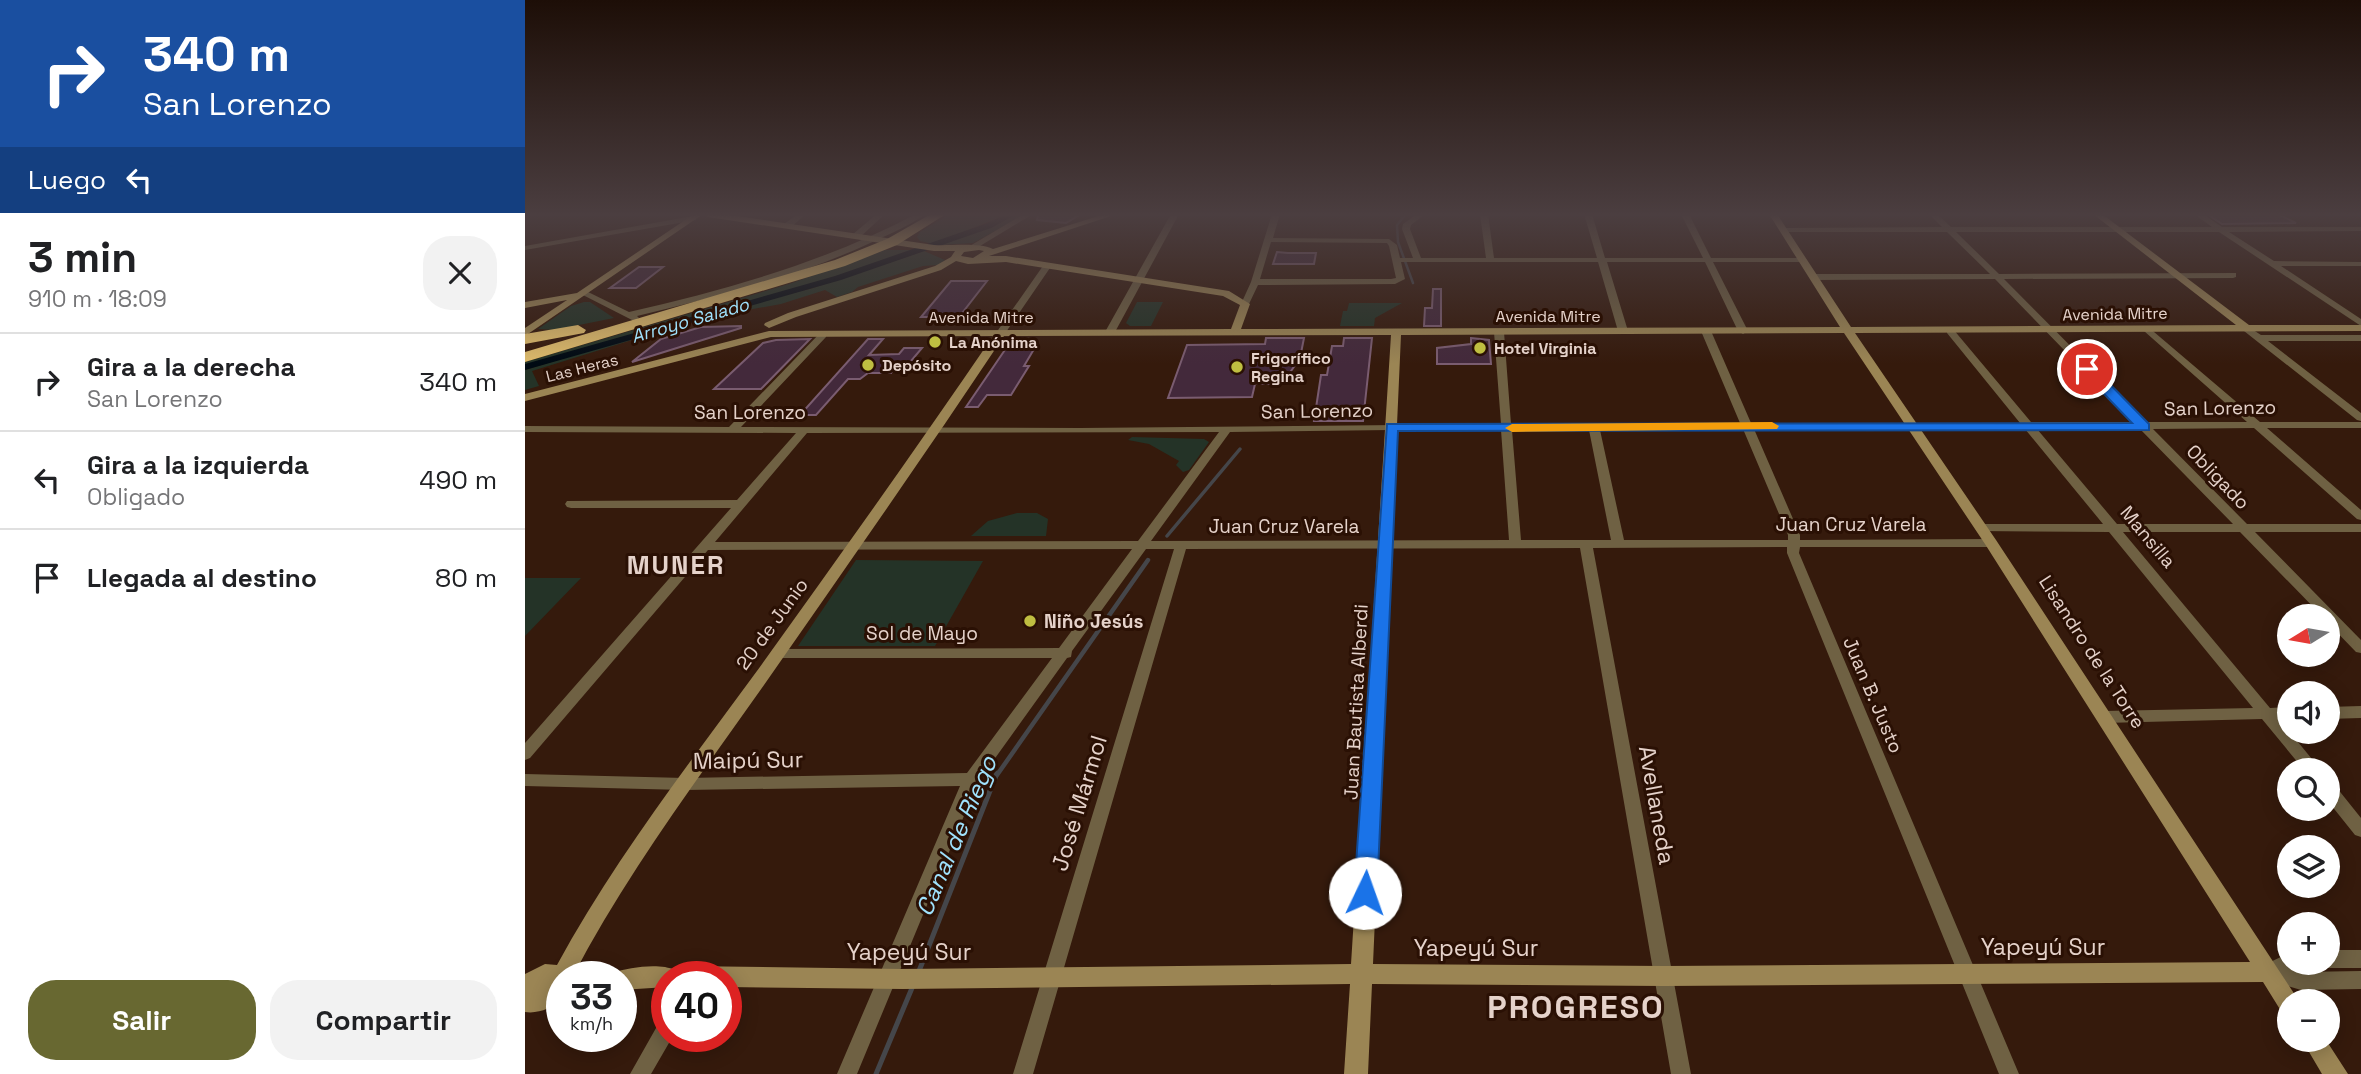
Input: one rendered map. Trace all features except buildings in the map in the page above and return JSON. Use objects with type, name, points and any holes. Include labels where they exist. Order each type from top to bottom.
[{"type":"highway","points":[[525,339],[631,316],[786,277],[819,264]]},
{"type":"highway","points":[[525,357],[810,273],[829,264]]},
{"type":"street","points":[[525,333],[625,264]]},
{"type":"street","name":"Las Heras","points":[[525,396],[769,330],[792,315],[944,264]]},
{"type":"street","points":[[785,327],[803,315],[961,264]]},
{"type":"street","points":[[1042,264],[1226,293],[1245,303]]},
{"type":"street","points":[[1110,332],[1148,264]]},
{"type":"street","points":[[1235,332],[1260,264]]},
{"type":"street","points":[[1226,293],[1253,286],[1399,281],[1399,264]]},
{"type":"street","points":[[1603,264],[1623,331]]},
{"type":"street","points":[[1709,264],[1743,331]]},
{"type":"street","name":"Lisandro de la Torre","points":[[1806,264],[1986,535],[2280,989]]},
{"type":"street","name":"Obligado","points":[[1984,264],[2361,648]]},
{"type":"street","points":[[2162,264],[2246,329],[2361,408]]},
{"type":"street","points":[[2276,264],[2361,323]]},
{"type":"street","points":[[1001,333],[1048,265]]},
{"type":"street","points":[[1815,277],[2233,275]]},
{"type":"street","points":[[525,305],[583,293],[631,316]]},
{"type":"street","name":"Avenida Mitre","points":[[769,330],[785,327],[794,331],[849,333],[1001,333],[2361,328]]},
{"type":"street","points":[[2147,329],[2361,516]]},
{"type":"street","name":"Avenida Mitre","points":[[769,330],[823,335],[849,333]]},
{"type":"street","name":"Juan B. Justo","points":[[1706,331],[1794,536],[1793,553],[2009,1074]]},
{"type":"street","name":"Mansilla","points":[[1950,331],[2303,758]]},
{"type":"street","name":"Juan Bautista Alberdi","points":[[1356,1074],[1396,332]]},
{"type":"street","points":[[1499,332],[1515,544]]},
{"type":"street","name":"20 de Junio","points":[[538,989],[579,942],[685,784],[856,545],[1001,333]]},
{"type":"street","points":[[733,429],[823,335]]},
{"type":"street","points":[[2263,339],[2356,338],[2361,345]]},
{"type":"street","points":[[2263,339],[2361,418]]},
{"type":"street","name":"San Lorenzo","points":[[525,429],[935,431],[2361,425]]},
{"type":"street","points":[[1594,427],[1618,543]]},
{"type":"street","points":[[525,754],[805,429]]},
{"type":"street","points":[[847,1074],[895,979],[971,779],[1066,653],[1226,430]]},
{"type":"street","points":[[571,504],[740,504]]},
{"type":"street","name":"Juan Cruz Varela","points":[[703,546],[1793,544],[2113,528],[2361,528]]},
{"type":"street","name":"Avellaneda","points":[[1586,544],[1681,1074]]},
{"type":"street","name":"José Mármol","points":[[1023,1074],[1181,545]]},
{"type":"street","name":"Sol de Mayo","points":[[778,653],[1066,653]]},
{"type":"street","points":[[2340,713],[2361,712]]},
{"type":"street","points":[[2104,717],[2277,714]]},
{"type":"street","name":"Maipú Sur","points":[[525,780],[685,784],[971,779]]},
{"type":"street","points":[[2340,804],[2361,830]]},
{"type":"street","points":[[2340,959],[2361,959]]},
{"type":"street","name":"Yapeyú Sur","points":[[2269,972],[2277,968]]},
{"type":"street","name":"Yapeyú Sur","points":[[742,977],[927,979],[1361,974],[1664,976],[2269,972],[2301,981],[2361,981]]},
{"type":"street","points":[[640,1074],[653,1052]]},
{"type":"street","points":[[2321,1052],[2336,1074]]},
{"type":"green space","points":[[845,264],[873,264],[525,365],[525,362],[789,284]]},
{"type":"green space","points":[[885,264],[939,264],[923,266],[858,287],[837,297],[825,290],[781,304],[703,318],[532,371],[539,386],[525,390],[525,370],[700,317],[813,288]]},
{"type":"green space","points":[[590,302],[614,318],[554,330],[538,329],[571,306]]},
{"type":"green space","points":[[1137,302],[1163,302],[1151,326],[1130,326],[1126,323]]},
{"type":"green space","points":[[1349,303],[1402,303],[1375,318],[1374,326],[1340,326],[1343,311],[1347,311]]},
{"type":"green space","points":[[1132,437],[1204,439],[1209,442],[1189,470],[1183,472],[1176,465],[1179,461],[1149,444],[1128,440]]},
{"type":"green space","points":[[1017,513],[1037,513],[1048,519],[1046,536],[971,536],[988,521]]},
{"type":"green space","points":[[856,560],[983,561],[935,646],[798,646]]},
{"type":"green space","points":[[525,578],[581,578],[525,636]]},
{"type":"waterway","name":"Arroyo Salado","points":[[525,367],[838,278],[878,264]]},
{"type":"waterway","points":[[1406,264],[1413,283]]},
{"type":"waterway","name":"Canal de Riego","points":[[1167,536],[1240,449]]},
{"type":"waterway","name":"Canal de Riego","points":[[997,775],[1148,560]]},
{"type":"waterway","name":"Canal de Riego","points":[[919,971],[997,773]]},
{"type":"waterway","name":"Canal de Riego","points":[[876,1074],[912,988]]},
{"type":"slow traffic","points":[[1512,428],[1772,426]]},
{"type":"place","name":"La Anónima","points":[[935,342]]},
{"type":"place","name":"Hotel Virginia","points":[[1480,348]]},
{"type":"place","name":"Depósito","points":[[868,365]]},
{"type":"place","name":"Frigorífico Regina","points":[[1237,367]]},
{"type":"place","name":"Niño Jesús","points":[[1030,621]]},
{"type":"district","name":"MUNER","points":[[676,565]]},
{"type":"district","name":"PROGRESO","points":[[1576,1007]]},
{"type":"route","points":[[1365,893],[1391,427],[2144,427],[2087,369]]}]
